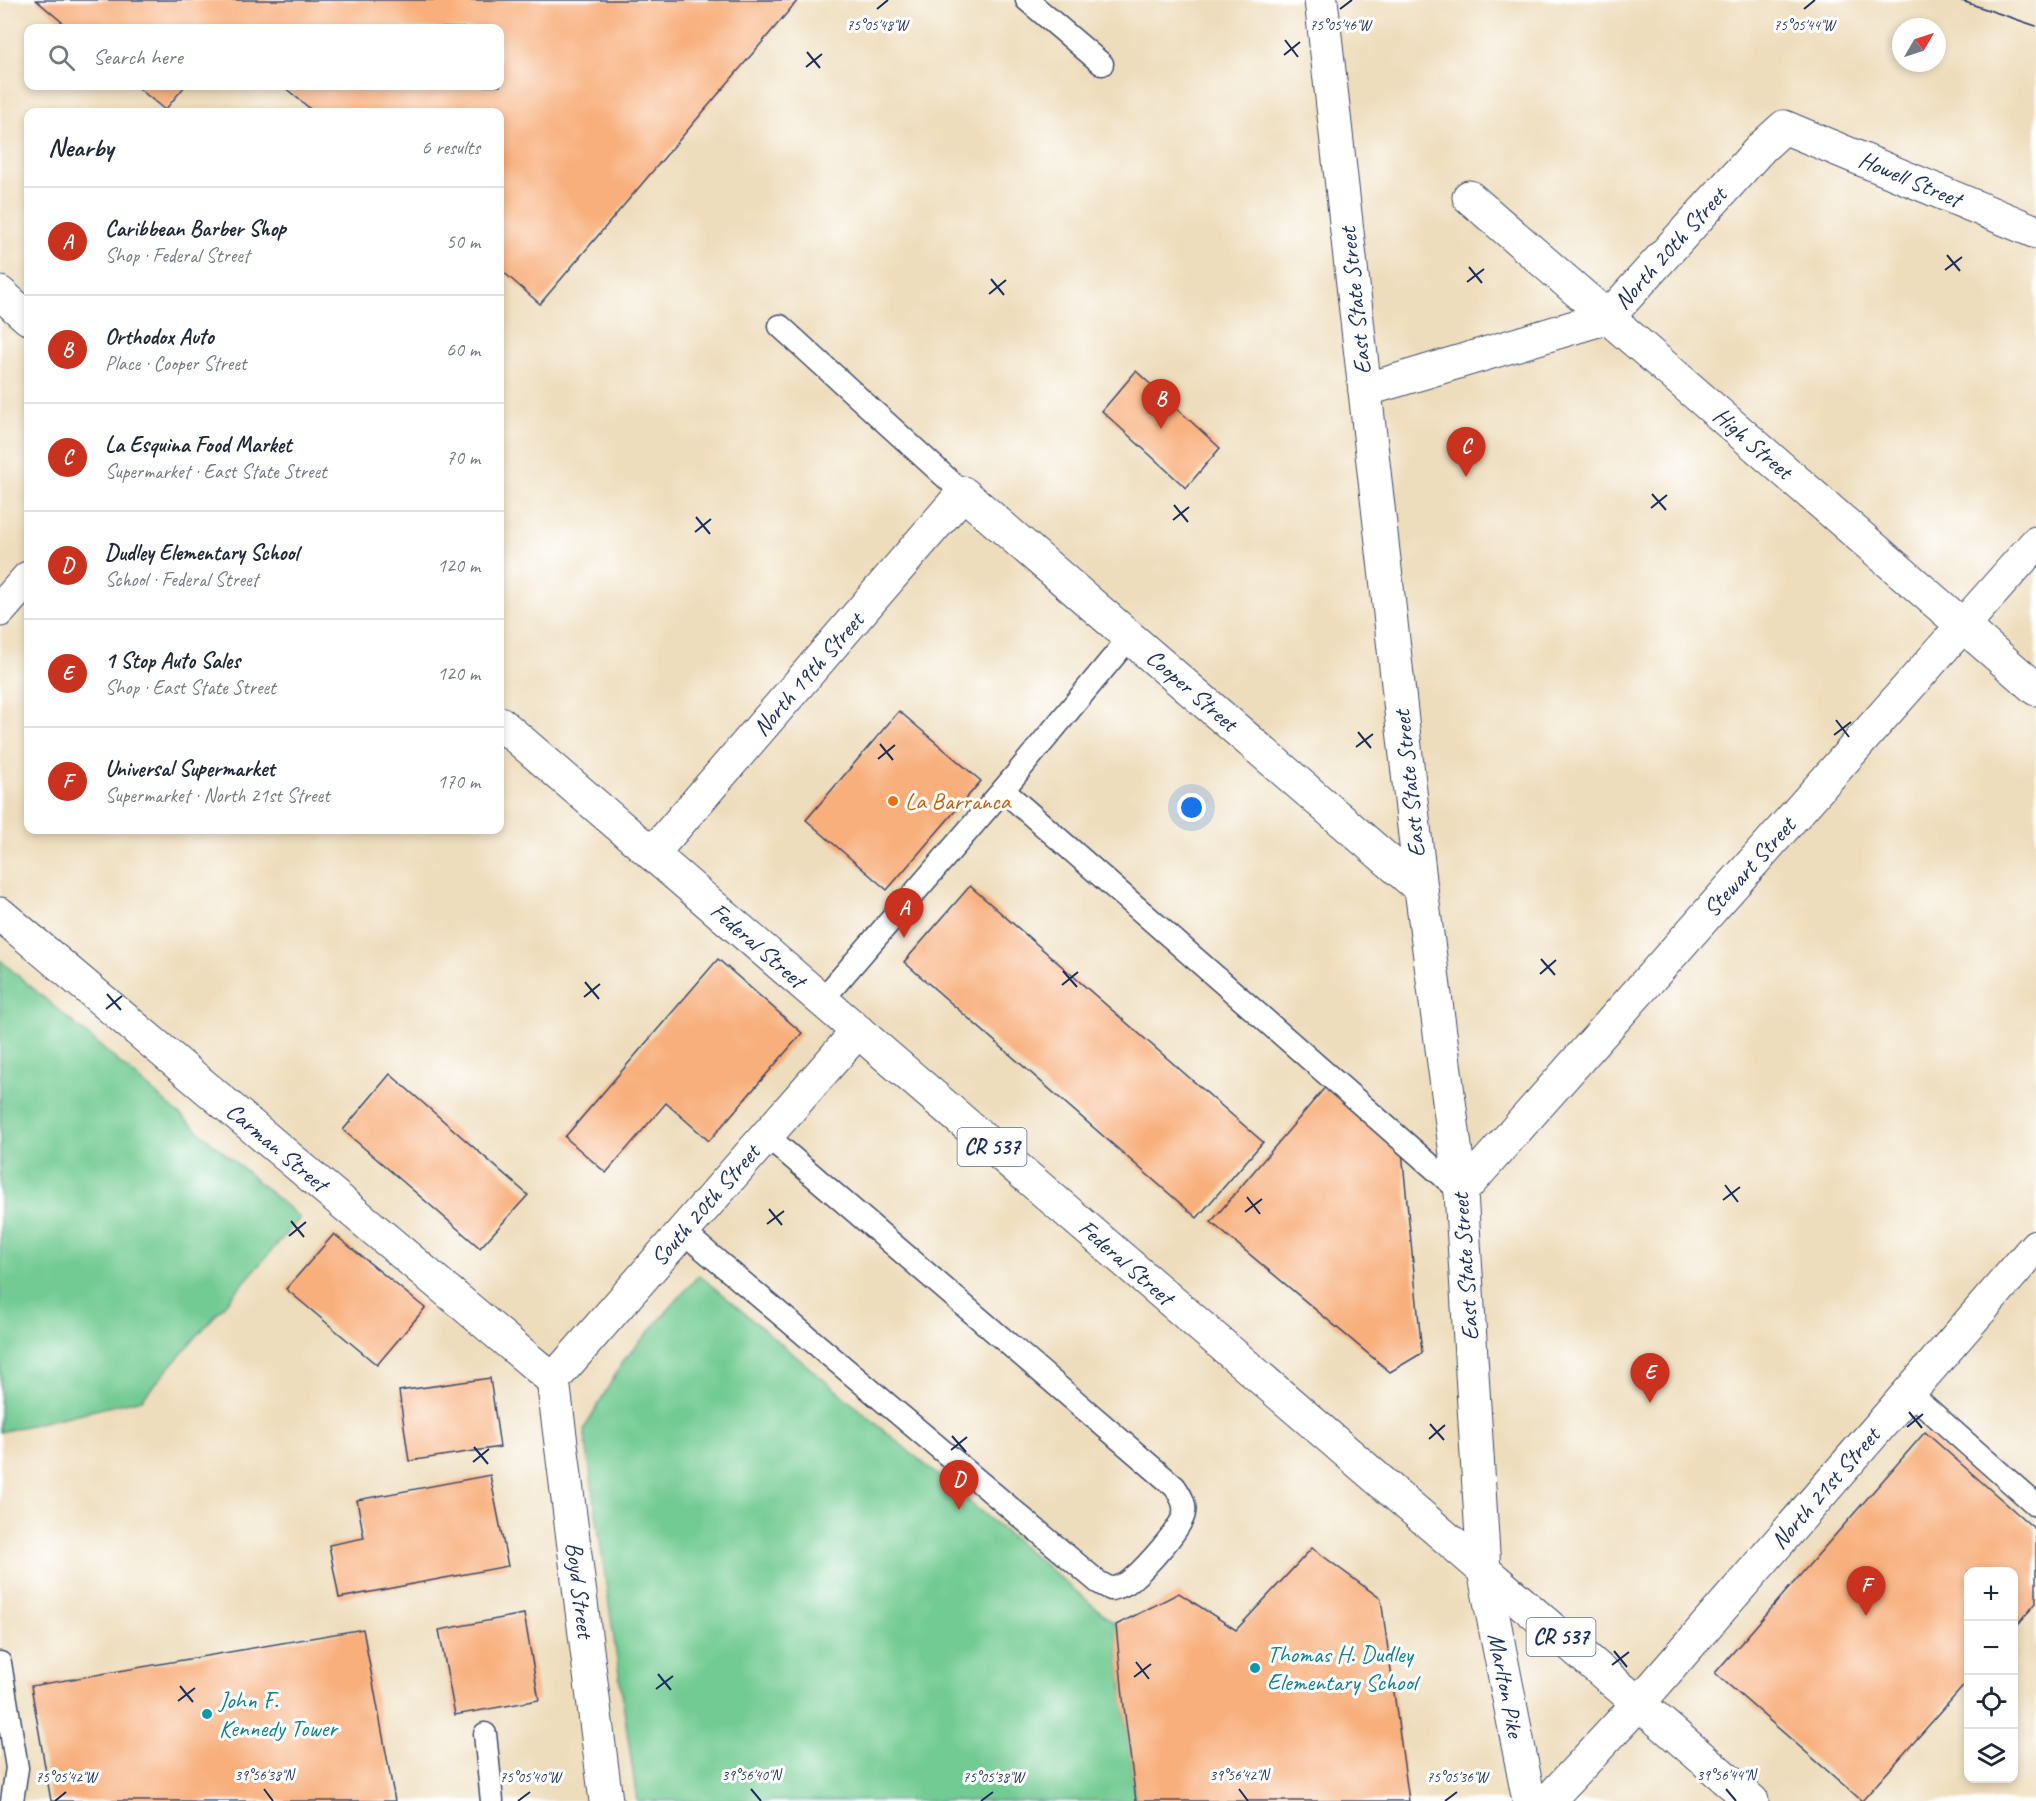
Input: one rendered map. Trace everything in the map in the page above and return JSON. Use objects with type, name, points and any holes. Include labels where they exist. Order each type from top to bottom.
[{"type":"street","name":"East State Street","points":[[1321,0],[1421,889],[1461,1191],[1484,1570]]},
{"type":"street","name":"North 20th Street","points":[[1365,390],[1608,317],[1762,147],[1784,127]]},
{"type":"street","name":"Howell Street","points":[[1784,127],[2036,232]]},
{"type":"street","name":"High Street","points":[[1469,197],[2036,689]]},
{"type":"street","points":[[0,293],[24,314]]},
{"type":"street","name":"Cooper Street","points":[[963,493],[1421,889]]},
{"type":"street","name":"North 19th Street","points":[[652,854],[963,493]]},
{"type":"street","name":"Stewart Street","points":[[1461,1191],[2036,543]]},
{"type":"street","points":[[0,610],[24,583]]},
{"type":"street","name":"Federal Street","points":[[504,726],[1752,1801]]},
{"type":"street","name":"Carman Street","points":[[0,914],[553,1380]]},
{"type":"street","name":"South 20th Street","points":[[553,1380],[858,1031]]},
{"type":"street","name":"North 21st Street","points":[[1548,1801],[1639,1703],[2036,1246]]},
{"type":"street","name":"Boyd Street","points":[[553,1380],[606,1801]]},
{"type":"street","name":"Marlton Pike","points":[[1484,1570],[1529,1801]]},
{"type":"lane","points":[[1027,0],[1102,64]]},
{"type":"lane","points":[[780,326],[963,493]]},
{"type":"lane","points":[[822,1000],[1003,790],[1130,637]]},
{"type":"lane","points":[[1003,790],[1461,1191]]},
{"type":"lane","points":[[683,1232],[1098,1582],[1111,1589],[1132,1580],[1176,1532],[1183,1522],[1185,1510],[1182,1498],[1175,1487],[766,1136]]},
{"type":"lane","points":[[1909,1392],[2036,1505]]},
{"type":"lane","points":[[0,1663],[17,1768],[12,1801]]},
{"type":"lane","points":[[485,1734],[492,1801]]},
{"type":"green space","points":[[0,960],[300,1218],[142,1399],[0,1432]]},
{"type":"green space","points":[[699,1275],[1116,1625],[1136,1801],[637,1801],[584,1429],[624,1360]]},
{"type":"building","points":[[36,0],[798,0],[540,304],[504,272],[504,108],[309,108],[288,90],[504,90],[504,24],[64,24]]},
{"type":"building","points":[[141,90],[182,90],[167,108],[163,108]]},
{"type":"building","points":[[1136,371],[1220,448],[1186,488],[1102,411]]},
{"type":"building","name":"La Barranca","points":[[899,711],[981,781],[887,890],[806,820]]},
{"type":"building","points":[[970,886],[1263,1142],[1197,1218],[904,962]]},
{"type":"building","points":[[718,959],[802,1033],[709,1141],[666,1103],[606,1173],[565,1137]]},
{"type":"building","points":[[390,1074],[528,1195],[480,1248],[343,1130]]},
{"type":"building","points":[[1327,1085],[1402,1151],[1422,1353],[1390,1372],[1211,1222]]},
{"type":"building","points":[[334,1234],[425,1308],[377,1365],[286,1289]]},
{"type":"building","points":[[490,1378],[500,1447],[409,1461],[399,1391]]},
{"type":"building","points":[[1925,1432],[2036,1530],[2036,1603],[2018,1624],[2018,1567],[1964,1567],[1964,1686],[1862,1801],[1715,1673]]},
{"type":"building","points":[[490,1475],[508,1566],[339,1598],[329,1545],[364,1538],[357,1500]]},
{"type":"building","name":"Thomas H. Dudley Elementary School","points":[[1312,1548],[1381,1599],[1409,1801],[1136,1801],[1116,1625],[1179,1593],[1236,1630]]},
{"type":"building","points":[[524,1614],[539,1700],[455,1715],[439,1630]]},
{"type":"building","name":"John F. Kennedy Tower","points":[[363,1629],[395,1801],[51,1801],[31,1686]]},
{"type":"tram line","points":[[1959,0],[2036,26]]},
{"type":"place","name":"Orthodox Auto","points":[[1161,429]]},
{"type":"place","name":"La Esquina Food Market","points":[[1466,477]]},
{"type":"place","name":"La Barranca","points":[[893,801]]},
{"type":"place","name":"Caribbean Barber Shop","points":[[904,938]]},
{"type":"place","name":"1 Stop Auto Sales","points":[[1650,1403]]},
{"type":"place","name":"Dudley Elementary School","points":[[959,1510]]},
{"type":"place","name":"Universal Supermarket","points":[[1866,1616]]},
{"type":"place","name":"Thomas H. Dudley Elementary School","points":[[1255,1668]]},
{"type":"place","name":"John F. Kennedy Tower","points":[[207,1714]]}]
